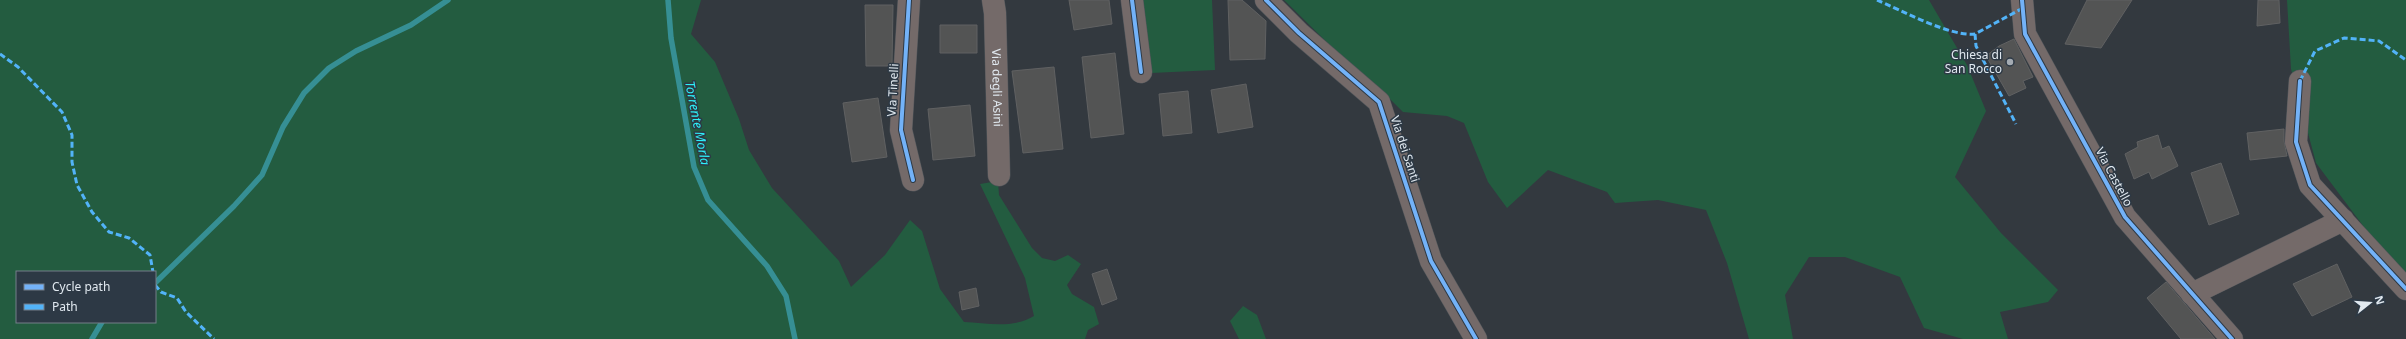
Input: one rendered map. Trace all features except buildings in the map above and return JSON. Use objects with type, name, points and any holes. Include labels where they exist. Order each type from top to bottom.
[{"type":"street","name":"Via Tinelli","points":[[909,0],[901,130],[913,180]]},
{"type":"street","name":"Via degli Asini","points":[[993,0],[995,13],[999,175]]},
{"type":"street","points":[[1132,0],[1141,72]]},
{"type":"street","name":"Via dei Santi","points":[[1266,0],[1299,34],[1379,102],[1431,262],[1476,339]]},
{"type":"street","name":"Via Castello","points":[[2022,0],[2026,34],[2125,217],[2232,339]]},
{"type":"street","points":[[2300,81],[2296,142],[2310,184],[2406,289]]},
{"type":"street","points":[[2192,294],[2343,220]]},
{"type":"green space","points":[[0,0],[701,0],[691,34],[715,62],[739,119],[749,150],[772,188],[839,261],[851,287],[885,255],[910,220],[922,231],[940,289],[964,322],[1008,324],[1017,323],[1034,316],[1025,278],[980,184],[998,181],[999,195],[1032,248],[1042,258],[1055,261],[1068,255],[1081,264],[1067,285],[1072,294],[1094,307],[1099,324],[1088,330],[1085,339],[0,339]]},
{"type":"green space","points":[[1142,0],[1212,0],[1215,70],[1151,73]]},
{"type":"green space","points":[[1284,0],[1929,0],[1967,65],[1986,111],[1955,177],[2001,233],[2058,290],[2048,302],[2000,312],[2008,339],[1963,339],[1924,328],[1900,277],[1845,257],[1809,257],[1785,295],[1793,339],[1749,339],[1727,263],[1706,210],[1658,200],[1615,203],[1607,192],[1548,170],[1507,208],[1488,182],[1464,123],[1447,116],[1403,112],[1374,83],[1347,62]]},
{"type":"green space","points":[[2287,0],[2406,0],[2406,283],[2316,163],[2291,69]]},
{"type":"green space","points":[[1243,306],[1257,315],[1266,339],[1239,339],[1230,321]]},
{"type":"waterway","points":[[156,282],[234,206],[262,175],[283,127],[304,93],[329,68],[356,51],[411,25],[448,0]]},
{"type":"waterway","name":"Torrente Morla","points":[[668,0],[671,38],[694,167],[708,200],[767,266],[786,296],[795,339]]},
{"type":"waterway","points":[[92,339],[101,323]]},
{"type":"marked path","points":[[1877,0],[1939,27],[1965,34],[1975,34],[2023,8]]},
{"type":"marked path","points":[[1975,34],[1976,46],[2016,124]]},
{"type":"marked path","points":[[2300,81],[2315,51],[2344,38],[2379,41],[2406,60]]},
{"type":"marked path","points":[[0,54],[18,67],[62,112],[72,135],[72,162],[77,185],[92,212],[109,232],[129,238],[150,255],[153,271]]},
{"type":"marked path","points":[[156,286],[161,292],[177,298],[186,312],[214,339]]},
{"type":"cycle path","points":[[909,0],[901,130],[913,180]]},
{"type":"cycle path","points":[[1132,0],[1141,72]]},
{"type":"cycle path","points":[[1266,0],[1299,33],[1379,102],[1431,261],[1476,339]]},
{"type":"cycle path","points":[[2022,0],[2025,34],[2125,217],[2232,339]]},
{"type":"cycle path","points":[[2300,81],[2296,142],[2310,185],[2406,289]]},
{"type":"place","name":"Chiesa di San Rocco","points":[[2010,62]]}]
